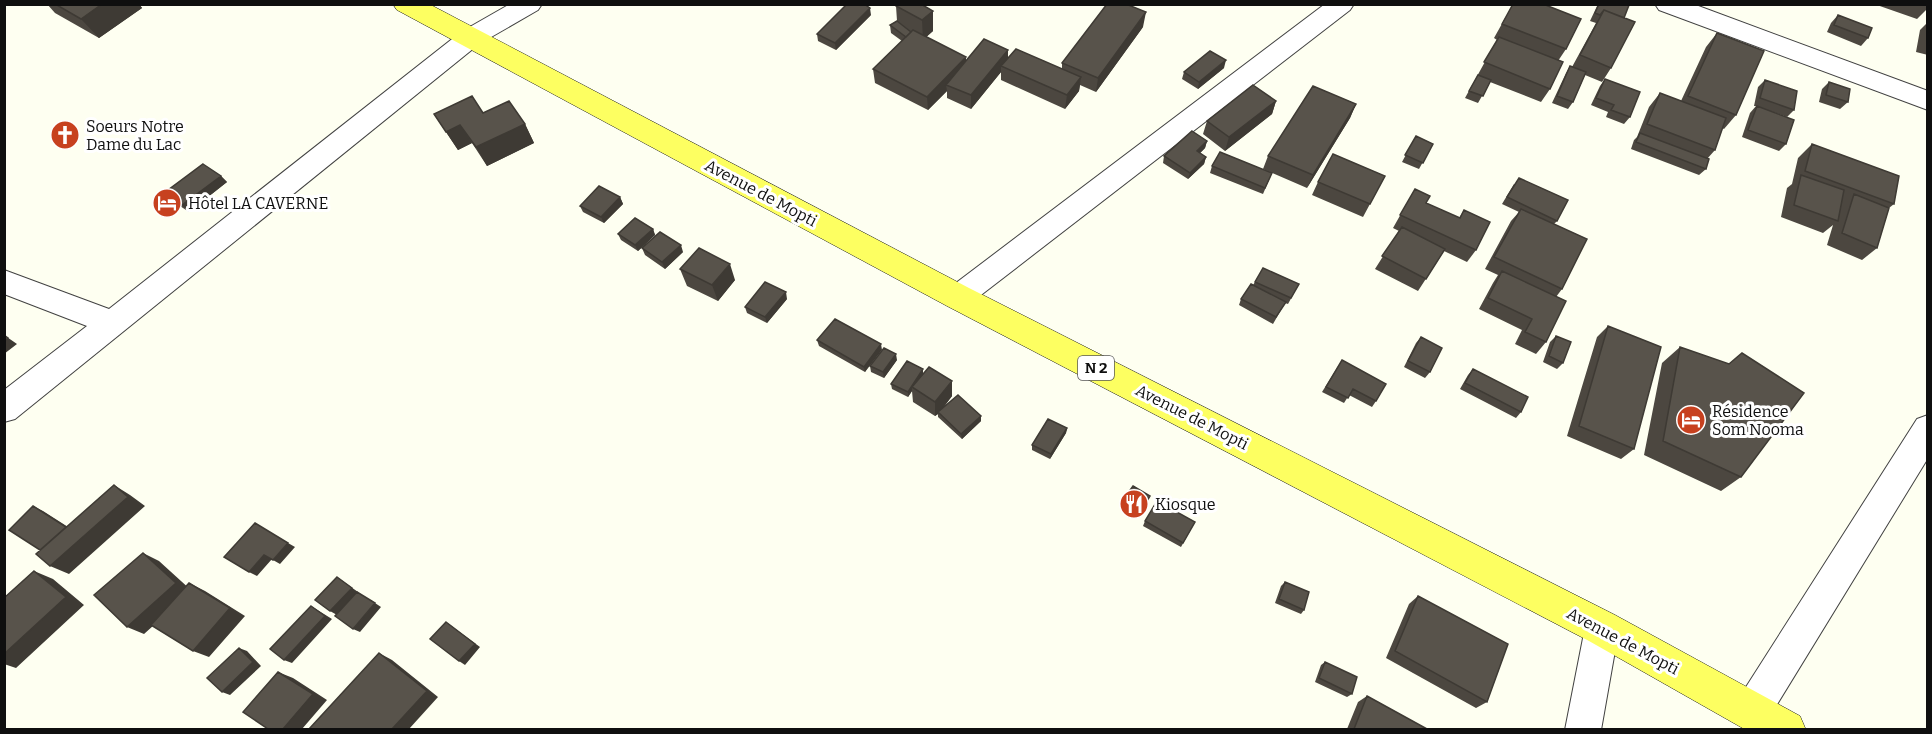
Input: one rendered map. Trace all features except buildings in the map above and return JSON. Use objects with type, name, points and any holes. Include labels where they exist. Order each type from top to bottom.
[{"type":"main road","name":"Avenue de Mopti","points":[[406,4],[958,297],[1602,628],[1786,729]]},
{"type":"street","points":[[4,409],[470,38],[530,4]]},
{"type":"street","points":[[958,297],[1342,4]]},
{"type":"street","points":[[1667,4],[1928,101]]},
{"type":"street","points":[[4,282],[113,322]]},
{"type":"street","points":[[1752,711],[1928,429]]},
{"type":"street","points":[[1583,729],[1602,628]]},
{"type":"place","name":"Soeurs Notre Dame du Lac","points":[[65,135]]},
{"type":"place","name":"Hôtel LA CAVERNE","points":[[167,203]]},
{"type":"place","name":"Résidence Som Nooma","points":[[1691,420]]},
{"type":"place","name":"Kiosque","points":[[1134,504]]}]
